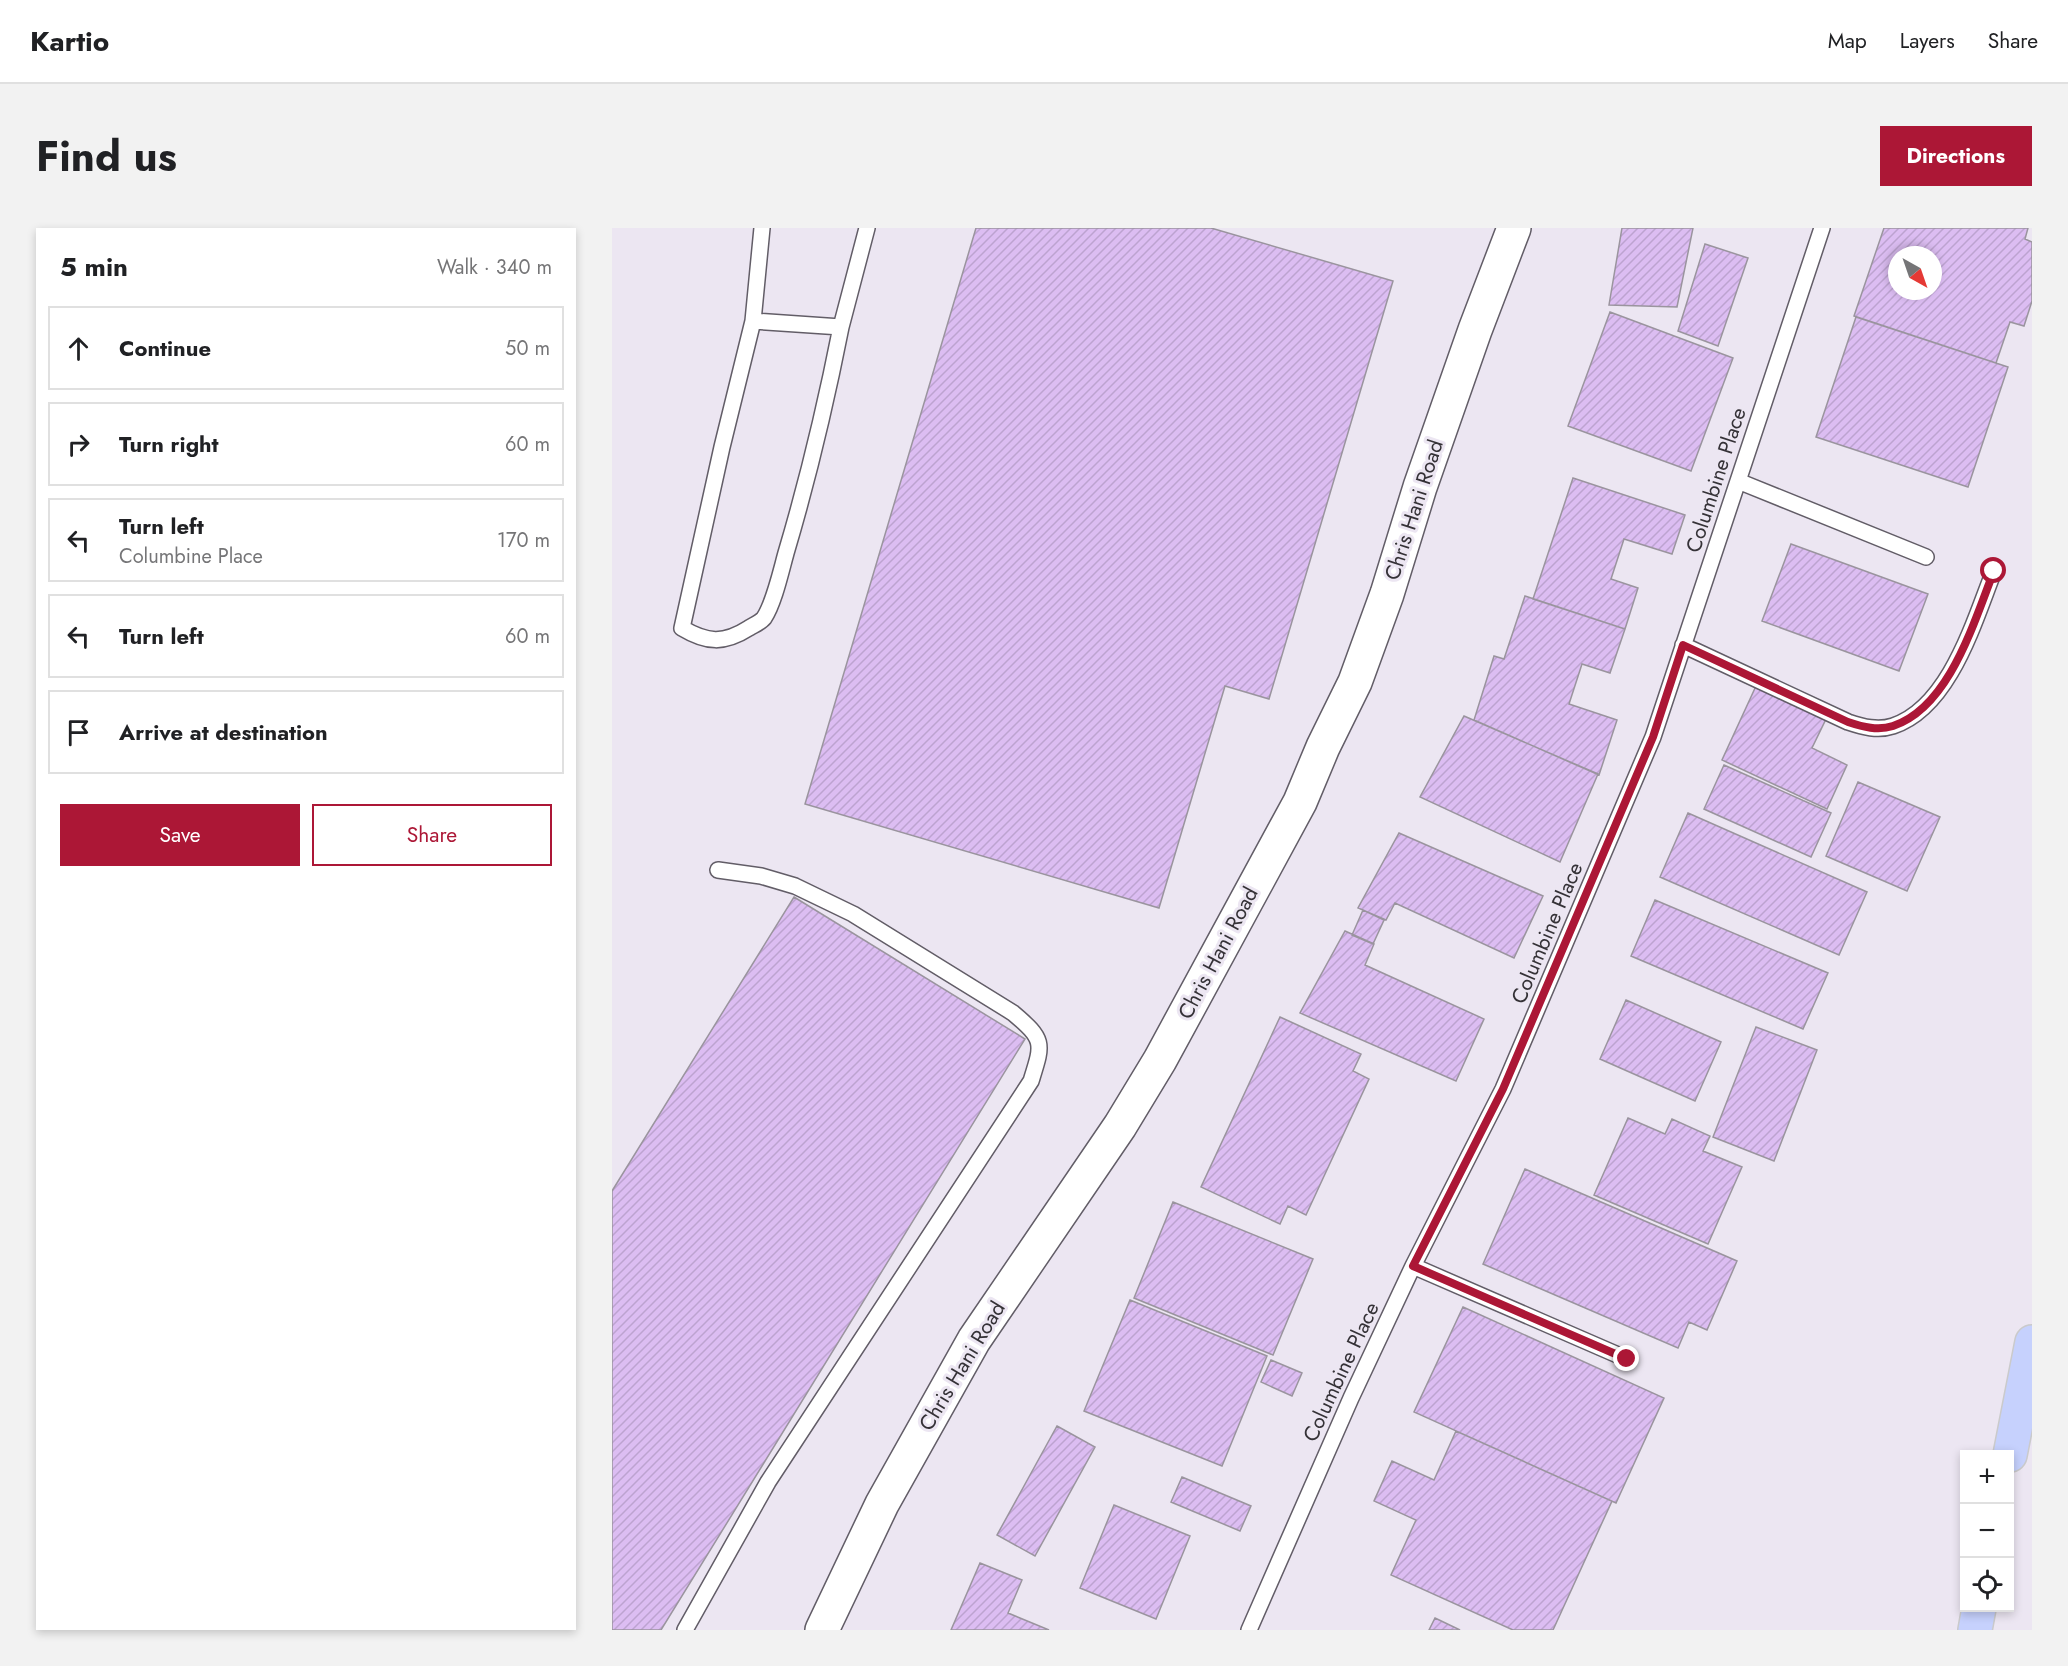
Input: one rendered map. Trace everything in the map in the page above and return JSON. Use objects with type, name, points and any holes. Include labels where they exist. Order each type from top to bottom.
[{"type":"highway","points":[[2011,1450],[2032,1342]]},
{"type":"highway","points":[[1975,1630],[1978,1612]]},
{"type":"street","name":"Chris Hani Road","points":[[822,1630],[882,1504],[974,1340],[1120,1126],[1160,1060],[1300,802],[1323,747],[1355,682],[1387,594],[1440,431],[1514,228]]},
{"type":"lane","points":[[762,228],[753,321],[722,447],[682,628],[699,638],[721,640],[740,634],[764,619],[776,590],[830,383],[841,327],[867,228]]},
{"type":"lane","name":"Columbine Place","points":[[1249,1630],[1351,1398],[1413,1266],[1503,1089],[1653,737],[1822,228]]},
{"type":"lane","points":[[753,321],[841,327]]},
{"type":"lane","points":[[1738,481],[1926,557]]},
{"type":"lane","points":[[1683,645],[1848,722],[1868,728],[1892,726],[1911,717],[1931,699],[1950,675],[1994,571]]},
{"type":"lane","points":[[685,1630],[768,1482],[1031,1081],[1041,1049],[1034,1030],[1013,1013],[853,914],[795,886],[761,876],[718,870]]},
{"type":"lane","points":[[1413,1266],[1627,1359]]},
{"type":"building","points":[[976,228],[1211,228],[1393,281],[1269,699],[1225,686],[1159,908],[805,804]]},
{"type":"building","points":[[1622,228],[1693,228],[1677,307],[1609,305]]},
{"type":"building","points":[[1884,228],[2028,228],[2025,239],[2032,242],[2032,301],[2024,326],[2010,322],[1996,363],[1854,316]]},
{"type":"building","points":[[1705,244],[1748,258],[1718,346],[1678,331]]},
{"type":"building","points":[[1610,312],[1733,358],[1691,471],[1568,426]]},
{"type":"building","points":[[1856,317],[2008,367],[1968,487],[1816,437]]},
{"type":"building","points":[[1573,478],[1685,515],[1672,554],[1624,539],[1611,579],[1638,588],[1625,629],[1533,599]]},
{"type":"building","points":[[1791,544],[1928,594],[1899,671],[1762,621]]},
{"type":"building","points":[[1525,596],[1625,629],[1610,673],[1582,664],[1569,704],[1617,720],[1599,775],[1474,720],[1494,656],[1504,659]]},
{"type":"building","points":[[1756,686],[1826,719],[1812,748],[1847,765],[1827,809],[1722,760]]},
{"type":"building","points":[[1464,716],[1598,774],[1560,862],[1420,797]]},
{"type":"building","points":[[1724,765],[1831,813],[1811,857],[1704,809]]},
{"type":"building","points":[[1858,782],[1940,817],[1907,891],[1826,856]]},
{"type":"building","points":[[1688,813],[1867,892],[1839,955],[1660,877]]},
{"type":"building","points":[[1399,833],[1543,896],[1514,958],[1395,903],[1386,920],[1358,908]]},
{"type":"building","points":[[794,897],[1025,1039],[661,1630],[612,1630],[612,1191]]},
{"type":"building","points":[[1655,900],[1828,973],[1803,1029],[1631,956]]},
{"type":"building","points":[[1363,910],[1384,920],[1373,944],[1352,935]]},
{"type":"building","points":[[1345,931],[1374,944],[1365,965],[1484,1019],[1456,1081],[1300,1013]]},
{"type":"building","points":[[1626,1000],[1721,1042],[1695,1101],[1600,1059]]},
{"type":"building","points":[[1280,1017],[1361,1054],[1353,1071],[1369,1079],[1306,1215],[1288,1206],[1280,1224],[1201,1187]]},
{"type":"building","points":[[1756,1027],[1817,1050],[1774,1161],[1713,1137]]},
{"type":"building","points":[[1628,1118],[1665,1134],[1672,1119],[1710,1136],[1703,1151],[1742,1167],[1708,1244],[1594,1195]]},
{"type":"building","points":[[1525,1169],[1737,1261],[1707,1330],[1689,1322],[1678,1348],[1483,1264]]},
{"type":"building","points":[[1173,1202],[1313,1259],[1273,1355],[1134,1298]]},
{"type":"building","points":[[1130,1300],[1267,1356],[1222,1466],[1084,1411]]},
{"type":"building","points":[[1463,1307],[1664,1398],[1616,1503],[1414,1412]]},
{"type":"building","points":[[1271,1360],[1302,1373],[1292,1396],[1261,1382]]},
{"type":"building","points":[[1057,1426],[1095,1447],[1035,1556],[997,1535]]},
{"type":"building","points":[[1456,1431],[1612,1501],[1553,1630],[1513,1630],[1391,1575],[1416,1520],[1374,1501],[1392,1461],[1434,1480]]},
{"type":"building","points":[[1182,1477],[1251,1506],[1240,1531],[1171,1502]]},
{"type":"building","points":[[1114,1505],[1190,1536],[1156,1619],[1080,1588]]},
{"type":"building","points":[[980,1563],[1022,1580],[1008,1613],[1049,1630],[951,1630]]},
{"type":"building","points":[[1435,1618],[1460,1630],[1429,1630]]},
{"type":"route","points":[[1627,1359],[1413,1266],[1503,1089],[1653,737],[1683,645],[1848,722],[1868,728],[1892,726],[1911,717],[1931,699],[1950,675],[1994,571]]}]
